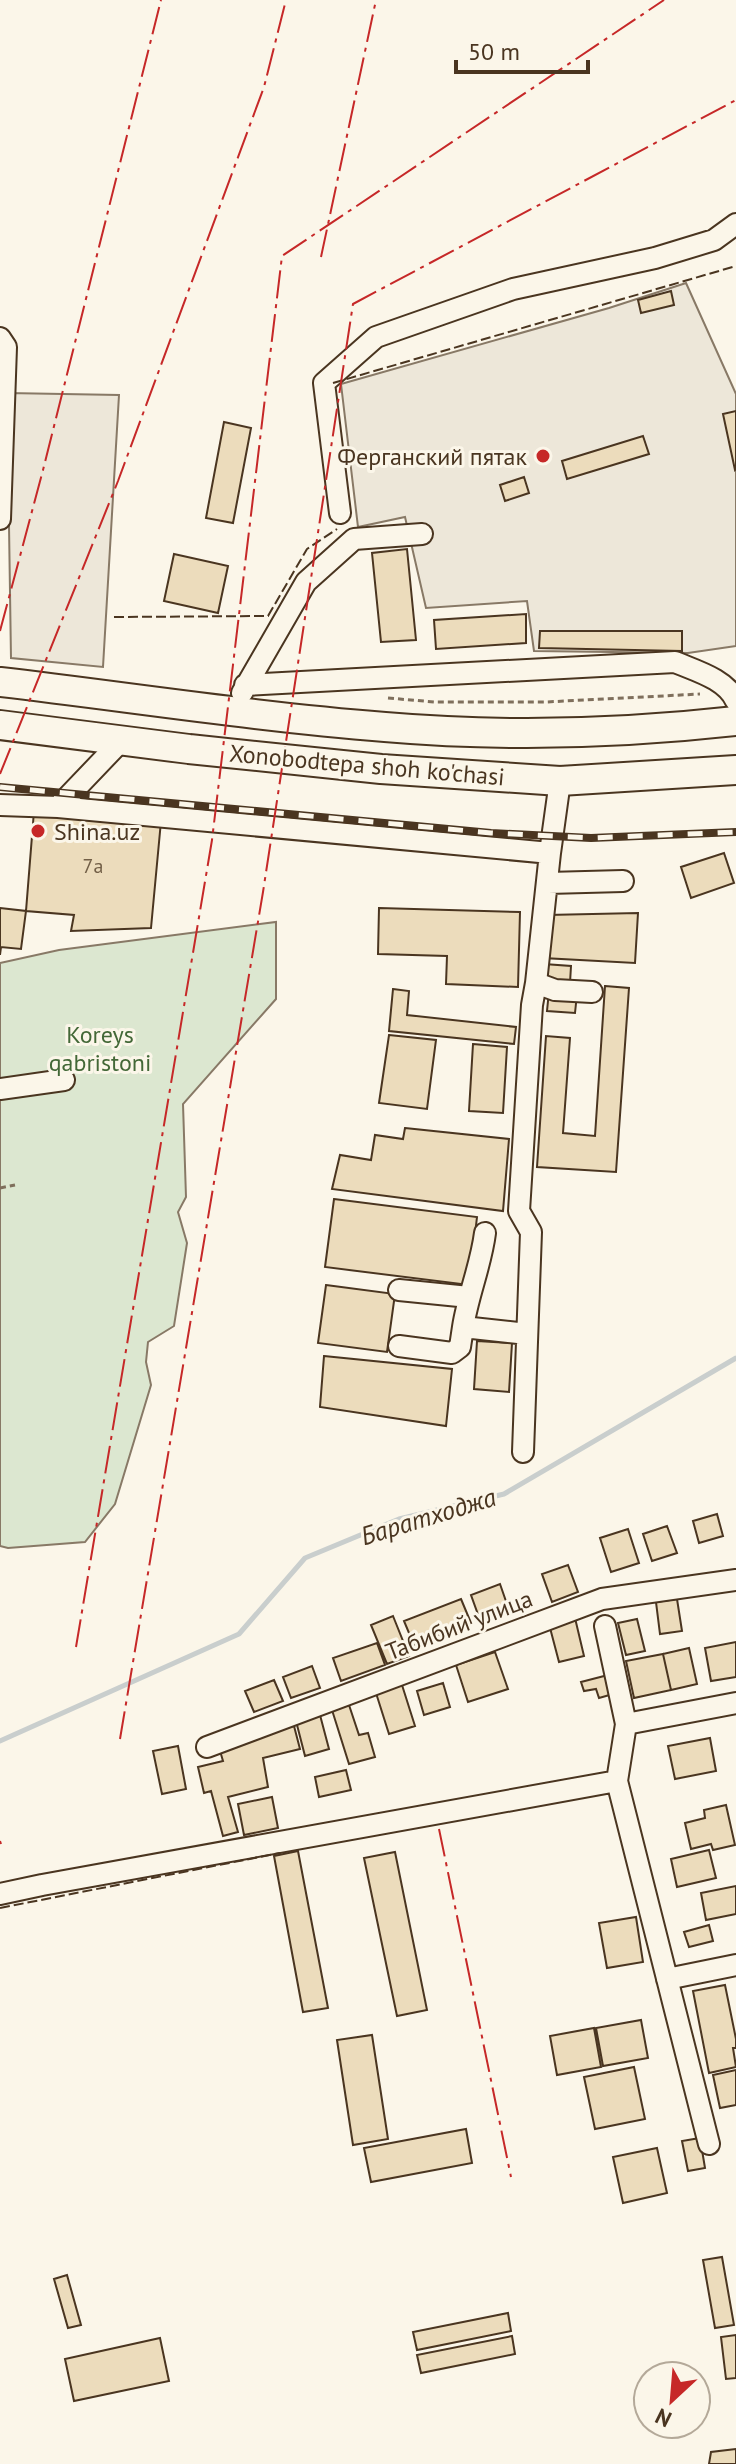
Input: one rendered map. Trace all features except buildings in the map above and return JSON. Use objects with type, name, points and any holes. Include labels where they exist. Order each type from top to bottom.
[{"type":"highway","name":"Xonobodtepa shoh ko'chasi","points":[[0,682],[240,698],[386,728],[500,733],[631,730],[736,721]]},
{"type":"highway","name":"Xonobodtepa shoh ko'chasi","points":[[0,725],[366,768],[560,781],[736,770]]},
{"type":"highway","points":[[500,733],[500,776]]},
{"type":"street","points":[[340,513],[324,383],[376,337],[513,289],[655,258],[714,240],[736,224]]},
{"type":"street","points":[[0,338],[6,347],[0,519]]},
{"type":"street","points":[[240,698],[306,582],[354,539],[422,534]]},
{"type":"street","points":[[240,698],[675,662],[706,675],[734,696]]},
{"type":"street","points":[[58,807],[122,740]]},
{"type":"street","points":[[523,1452],[531,1232],[519,1211],[532,1005],[560,781]]},
{"type":"street","points":[[0,805],[58,807],[550,853]]},
{"type":"street","points":[[548,883],[623,881]]},
{"type":"street","points":[[536,983],[555,990],[592,992]]},
{"type":"street","points":[[0,1089],[64,1080]]},
{"type":"street","points":[[399,1346],[452,1353],[460,1347],[485,1233]]},
{"type":"street","points":[[399,1290],[469,1297]]},
{"type":"street","points":[[463,1327],[527,1334]]},
{"type":"street","name":"Табибий улица","points":[[207,1747],[602,1599],[736,1580]]},
{"type":"street","points":[[605,1626],[626,1724],[617,1781],[709,2144]]},
{"type":"street","points":[[626,1724],[736,1703]]},
{"type":"street","points":[[0,1894],[617,1781]]},
{"type":"street","points":[[667,1979],[736,1965]]},
{"type":"path","points":[[387,698],[434,702],[546,702],[734,696]]},
{"type":"path","points":[[0,1188],[15,1185]]},
{"type":"green space","name":"Koreys qabristoni","points":[[276,922],[276,999],[183,1104],[186,1197],[178,1212],[187,1243],[174,1326],[148,1342],[146,1362],[151,1385],[115,1504],[85,1542],[0,1546],[0,963],[59,950]]},
{"type":"shaded area","name":"Ферганский пятак","points":[[686,283],[736,394],[736,646],[688,653],[534,651],[527,601],[426,608],[405,517],[358,527],[341,384]]},
{"type":"shaded area","points":[[7,393],[119,395],[103,667],[11,658]]},
{"type":"waterway","name":"Баратходжа","points":[[0,1741],[239,1634],[305,1558],[399,1519],[504,1494],[736,1358]]},
{"type":"railway","points":[[0,787],[491,833],[591,838],[736,832]]},
{"type":"fence","points":[[333,383],[736,266]]},
{"type":"fence","points":[[114,617],[268,616],[307,549],[337,529]]},
{"type":"fence","points":[[0,1908],[280,1853]]},
{"type":"power","points":[[0,631],[161,0]]},
{"type":"power","points":[[0,774],[118,481],[264,87],[286,0]]},
{"type":"power","points":[[321,257],[376,0]]},
{"type":"power","points":[[76,1647],[212,840],[282,256],[664,0]]},
{"type":"power","points":[[120,1739],[263,892],[353,304],[736,100]]},
{"type":"power","points":[[439,1829],[511,2177]]},
{"type":"place","name":"Ферганский пятак","points":[[543,456]]},
{"type":"place","name":"Shina.uz","points":[[38,831]]}]
